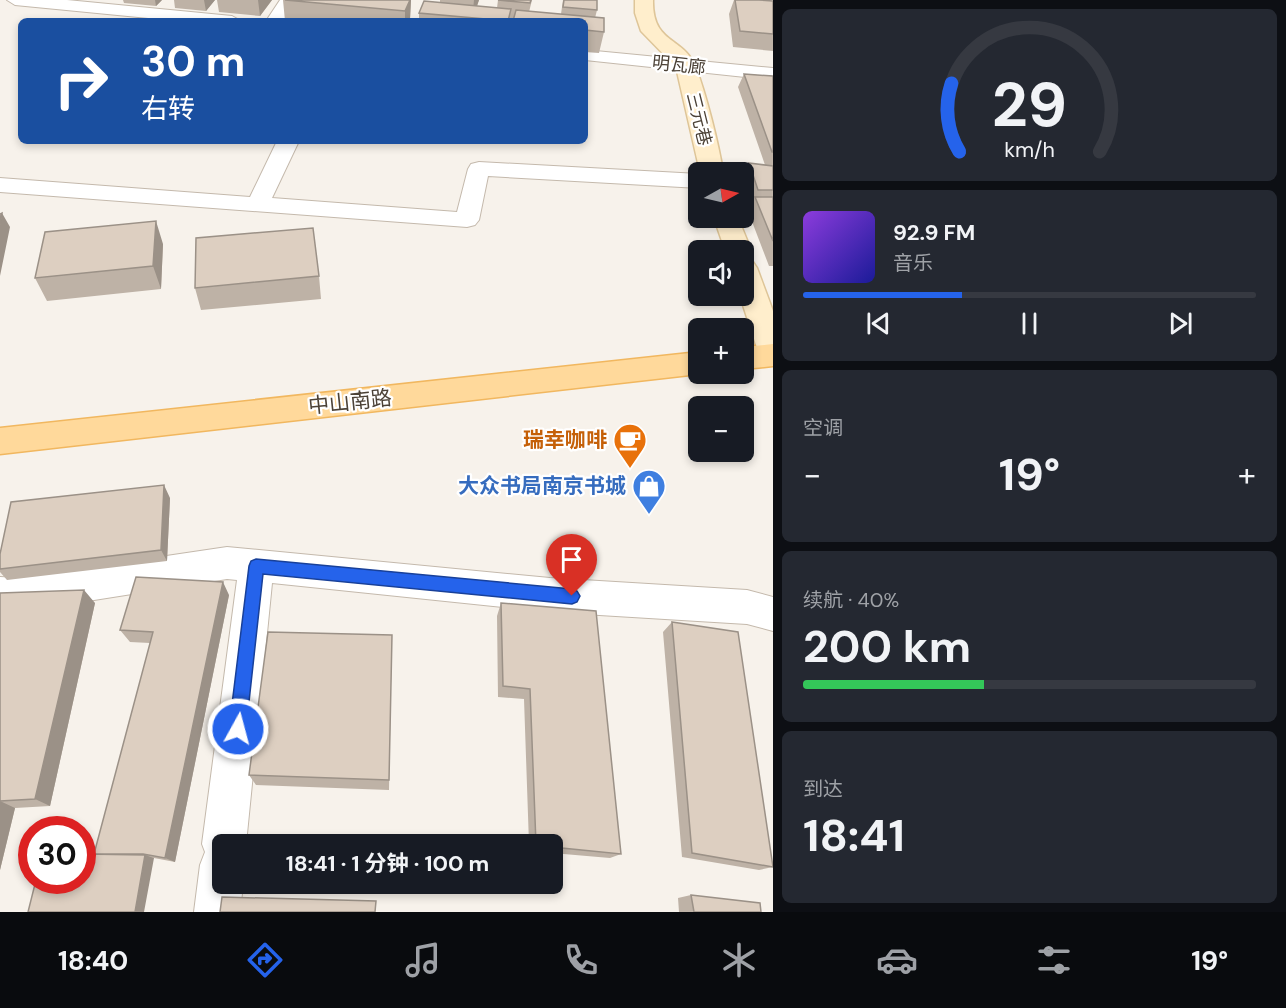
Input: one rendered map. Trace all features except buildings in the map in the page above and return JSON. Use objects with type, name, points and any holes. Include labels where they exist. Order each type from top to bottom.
[{"type":"main road","points":[[754,356],[773,353]]},
{"type":"main road","name":"中山南路","points":[[0,441],[688,364]]},
{"type":"street","points":[[15,0],[204,18]]},
{"type":"street","points":[[277,18],[288,0]]},
{"type":"street","points":[[628,0],[631,28],[642,46],[660,57],[686,66]]},
{"type":"street","points":[[644,0],[646,25],[654,39],[678,54],[686,66]]},
{"type":"street","name":"明瓦廊","points":[[588,56],[773,74]]},
{"type":"street","name":"三元巷","points":[[686,66],[710,162]]},
{"type":"street","points":[[257,205],[287,144]]},
{"type":"street","points":[[0,185],[466,220],[479,169],[688,180]]},
{"type":"street","points":[[754,297],[773,353]]},
{"type":"street","points":[[0,594],[18,596],[227,563],[550,595],[747,607],[773,614]]},
{"type":"street","points":[[225,834],[256,566]]},
{"type":"street","points":[[217,912],[219,894]]},
{"type":"place","name":"瑞幸咖啡","points":[[630,469]]},
{"type":"place","name":"大众书局南京书城","points":[[649,515]]},
{"type":"route","points":[[238,729],[256,566],[572,596]]}]
